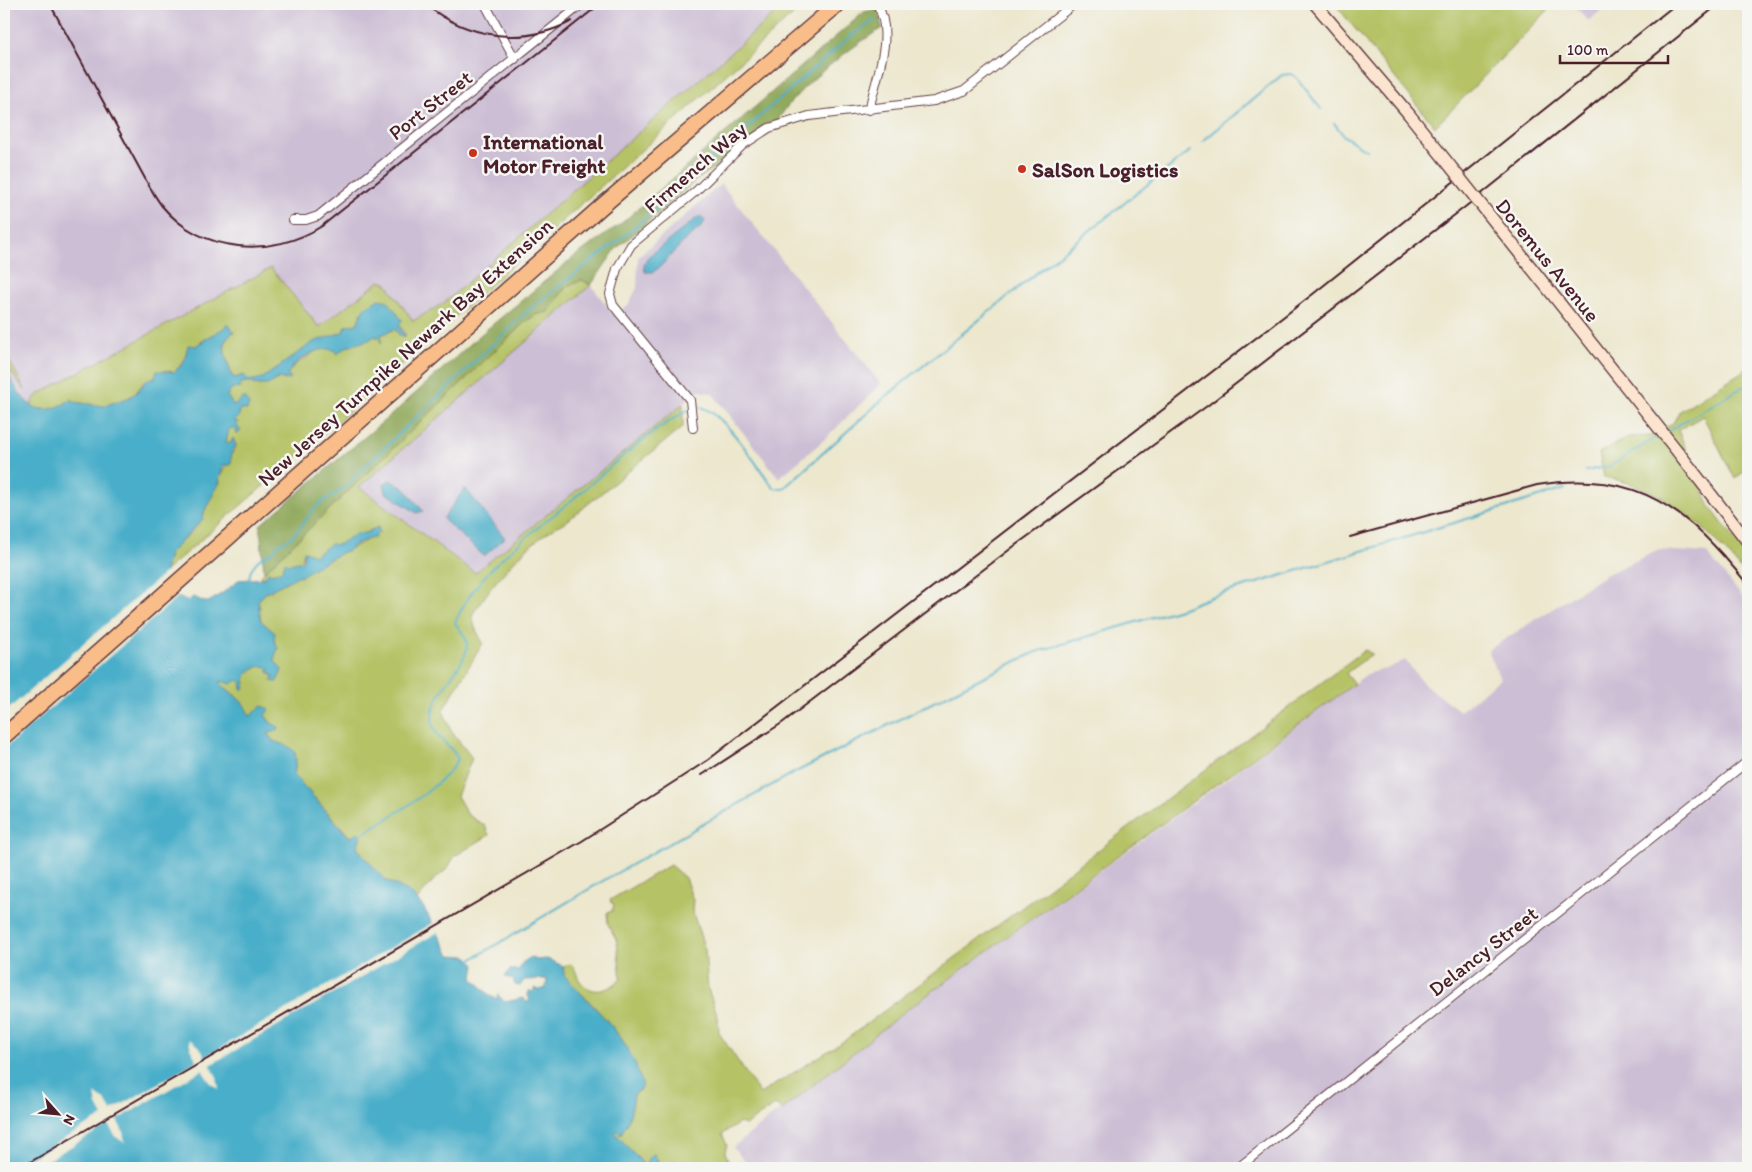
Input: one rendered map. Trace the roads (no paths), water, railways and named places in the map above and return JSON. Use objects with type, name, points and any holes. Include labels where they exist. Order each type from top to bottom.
[{"type":"highway","name":"New Jersey Turnpike Newark Bay Extension","points":[[4,724],[822,4]]},
{"type":"highway","name":"New Jersey Turnpike Newark Bay Extension","points":[[4,736],[587,220],[838,4]]},
{"type":"main road","name":"Doremus Avenue","points":[[1316,4],[1408,113],[1748,542]]},
{"type":"street","points":[[484,4],[516,60]]},
{"type":"street","name":"Port Street","points":[[293,220],[306,220],[318,216],[516,60],[582,4]]},
{"type":"street","points":[[869,110],[886,35],[883,14],[878,4]]},
{"type":"street","name":"Firmench Way","points":[[693,428],[690,400],[613,305],[610,294],[617,269],[630,245],[695,192],[743,145],[769,128],[809,116],[934,102],[964,91],[1074,4]]},
{"type":"street","name":"Delancy Street","points":[[1238,1168],[1748,761]]},
{"type":"water","points":[[698,217],[702,217],[705,221],[701,227],[684,241],[660,267],[653,272],[645,272],[644,265],[648,257]]},
{"type":"water","points":[[379,299],[388,301],[402,320],[399,325],[405,337],[395,329],[381,335],[381,344],[380,338],[375,336],[369,340],[346,347],[337,354],[334,350],[327,349],[313,352],[294,365],[287,376],[291,378],[290,380],[279,378],[268,385],[244,382],[240,384],[241,388],[231,389],[227,396],[234,406],[243,398],[246,398],[249,405],[247,410],[240,409],[239,417],[234,421],[238,422],[237,426],[241,431],[237,434],[235,428],[229,429],[226,443],[231,443],[233,438],[236,446],[232,450],[231,465],[224,465],[219,479],[220,482],[204,512],[203,519],[169,554],[165,571],[177,597],[188,601],[193,597],[208,602],[238,580],[265,578],[268,572],[272,574],[282,570],[285,562],[288,564],[303,561],[304,551],[315,555],[331,544],[338,545],[355,534],[366,533],[378,527],[379,533],[375,535],[375,538],[360,542],[348,551],[315,567],[300,577],[300,575],[265,593],[258,601],[261,621],[275,633],[274,640],[278,648],[274,659],[282,670],[277,682],[271,681],[274,676],[267,671],[270,669],[261,666],[248,673],[245,678],[244,689],[241,689],[242,684],[238,680],[231,684],[221,681],[221,684],[243,703],[250,716],[262,706],[270,709],[265,715],[271,723],[279,727],[278,730],[268,734],[273,741],[287,746],[294,751],[296,760],[294,775],[350,838],[358,832],[361,835],[357,848],[385,880],[410,892],[424,908],[450,955],[467,956],[475,965],[473,978],[490,996],[497,999],[498,995],[505,1002],[523,998],[527,1002],[530,1001],[527,994],[530,990],[532,993],[535,988],[539,990],[546,988],[547,979],[524,980],[520,986],[515,985],[513,979],[505,977],[510,970],[519,970],[522,963],[531,957],[536,960],[547,959],[563,966],[564,975],[621,1038],[637,1068],[643,1087],[634,1094],[630,1115],[621,1134],[617,1131],[615,1133],[645,1166],[649,1157],[654,1154],[662,1168],[4,1168],[4,366],[23,397],[30,404],[38,408],[47,409],[59,406],[72,399],[74,402],[103,406],[128,398],[136,393],[148,379],[155,378],[157,371],[174,372],[184,363],[188,345],[196,346],[228,324],[234,332],[229,336],[224,346],[231,375],[235,378],[244,375],[250,381],[263,378],[313,342],[343,332],[346,326],[357,324],[364,308]]},
{"type":"water","points":[[390,480],[405,489],[423,511],[417,513],[386,493],[384,484]]},
{"type":"water","points":[[465,488],[505,538],[484,556],[443,519]]},
{"type":"waterway","points":[[890,8],[895,4]]},
{"type":"waterway","points":[[249,580],[251,570],[256,562],[263,556],[273,552],[279,544],[290,538],[317,505],[348,484],[531,308],[628,233],[852,35],[875,20]]},
{"type":"waterway","points":[[1203,141],[1282,75],[1291,74],[1296,77],[1321,109]]},
{"type":"waterway","points":[[1334,123],[1344,136],[1366,150]]},
{"type":"waterway","points":[[694,407],[704,408],[715,415],[738,439],[774,488],[783,489],[883,399],[1035,274],[1190,151]]},
{"type":"waterway","points":[[1666,432],[1748,384]]},
{"type":"waterway","points":[[361,835],[428,791],[440,781],[458,759],[435,731],[432,713],[442,690],[464,658],[467,648],[466,639],[455,623],[477,585],[509,552],[618,460],[659,428],[688,410]]},
{"type":"waterway","points":[[1586,471],[1610,466],[1660,435]]},
{"type":"waterway","points":[[469,961],[601,882],[788,776],[1036,652],[1565,489]]},
{"type":"railway","points":[[50,4],[148,184],[162,206],[178,222],[197,234],[217,242],[238,246],[282,243],[322,226],[600,4]]},
{"type":"railway","points":[[425,4],[441,16],[459,25],[496,35],[534,34],[572,21]]},
{"type":"railway","points":[[526,4],[551,6],[573,4]]},
{"type":"railway","points":[[20,1168],[582,841],[708,760],[1313,294],[1676,4]]},
{"type":"railway","points":[[702,775],[782,723],[1013,547],[1207,406],[1465,207],[1719,4]]},
{"type":"railway","points":[[1350,537],[1537,485],[1573,482],[1605,483],[1633,490],[1658,501],[1682,516],[1704,535],[1748,585]]},
{"type":"place","name":"International Motor Freight","points":[[473,153]]},
{"type":"place","name":"SalSon Logistics","points":[[1022,169]]}]
